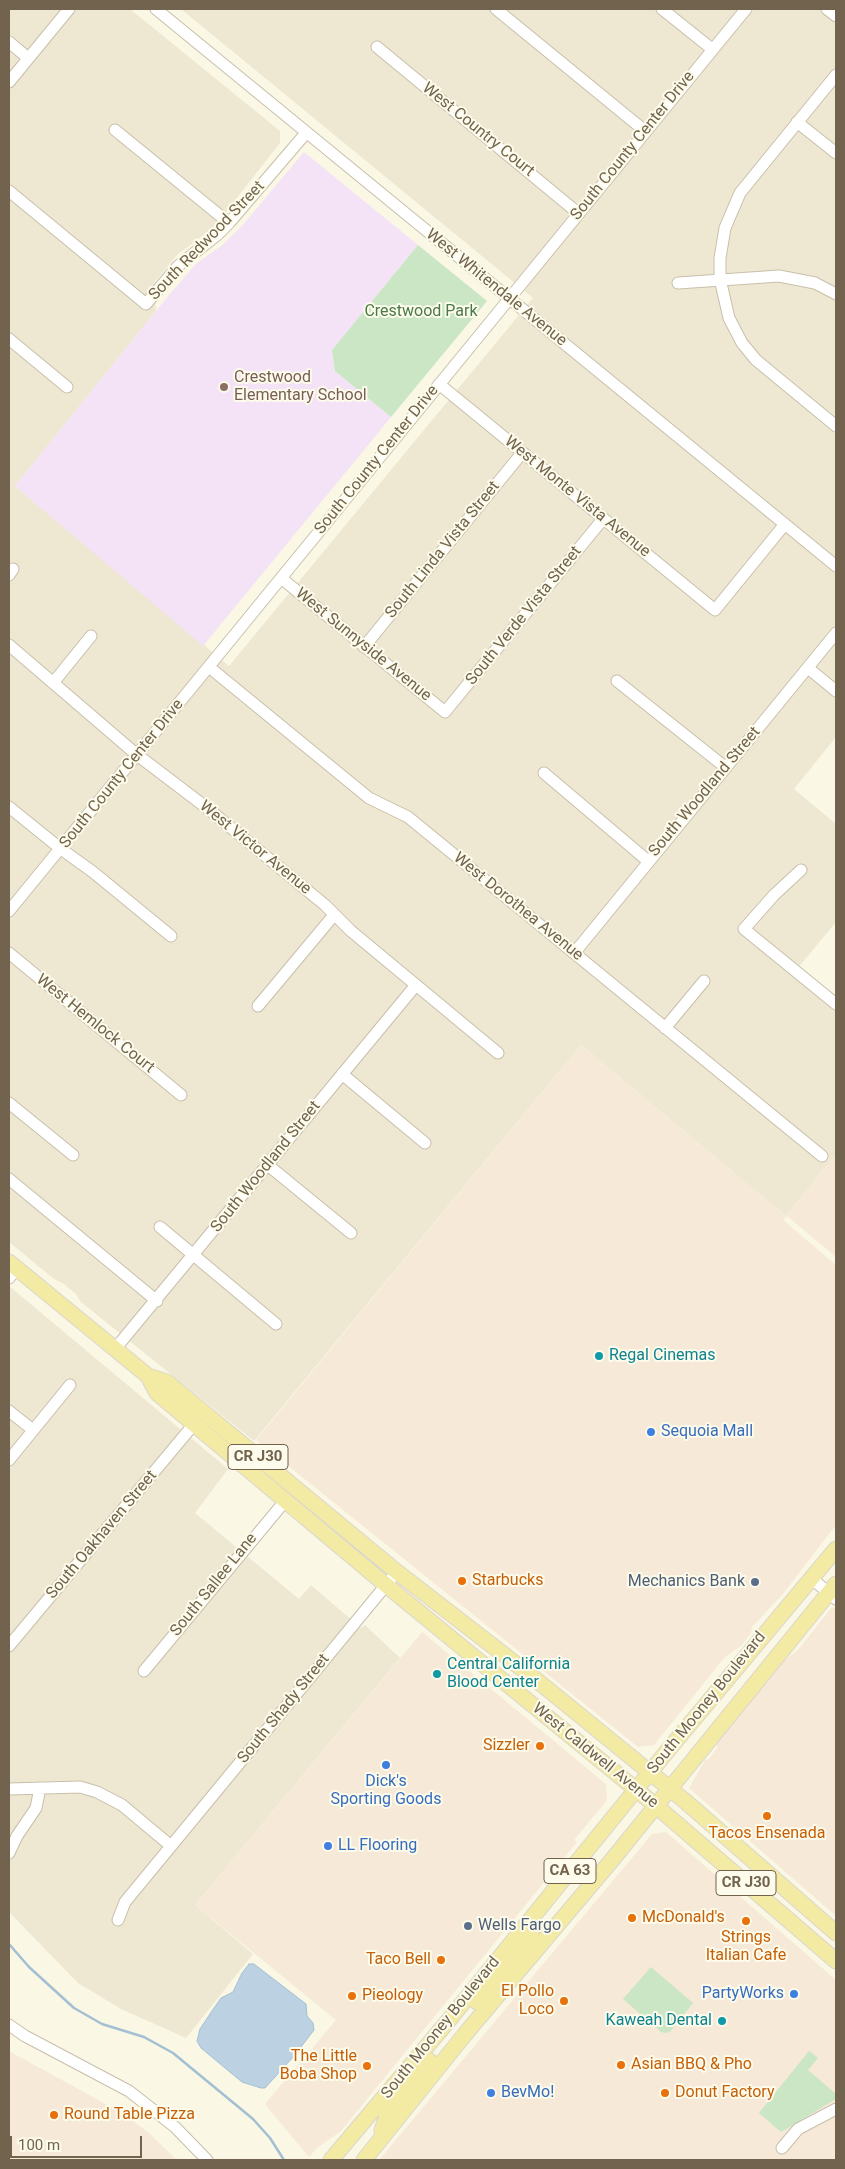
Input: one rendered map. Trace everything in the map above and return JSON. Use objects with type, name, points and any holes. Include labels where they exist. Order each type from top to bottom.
[{"type":"main road","name":"West Caldwell Avenue","points":[[11,1269],[115,1348],[148,1376],[157,1393],[386,1585],[655,1805],[836,1961]]},
{"type":"main road","name":"West Caldwell Avenue","points":[[148,1376],[167,1382],[397,1572],[534,1678],[669,1788],[836,1932]]},
{"type":"main road","points":[[194,1424],[200,1420],[206,1423],[257,1465],[277,1473]]},
{"type":"main road","name":"South Mooney Boulevard","points":[[331,2160],[449,2020],[636,1790],[836,1549]]},
{"type":"main road","name":"South Mooney Boulevard","points":[[364,2160],[466,2033],[834,1592]]},
{"type":"main road","points":[[466,2033],[463,2026],[464,2018],[527,1941],[532,1931],[533,1916]]},
{"type":"main road","points":[[378,2142],[388,2112],[451,2034],[453,2028],[449,2020]]},
{"type":"street","points":[[9,82],[70,9]]},
{"type":"street","name":"West Whitendale Avenue","points":[[156,9],[836,566]]},
{"type":"street","points":[[496,9],[645,131]]},
{"type":"street","points":[[662,9],[712,50]]},
{"type":"street","name":"South County Center Drive","points":[[9,911],[746,9]]},
{"type":"street","points":[[827,9],[836,16]]},
{"type":"street","points":[[9,42],[28,58]]},
{"type":"street","name":"West Country Court","points":[[377,47],[578,213]]},
{"type":"street","points":[[836,75],[749,180],[733,208],[722,241],[720,279],[729,318],[742,343],[756,360],[836,426]]},
{"type":"street","points":[[798,122],[836,153]]},
{"type":"street","points":[[116,130],[229,223]]},
{"type":"street","name":"South Redwood Street","points":[[9,191],[146,304],[178,266],[229,223],[306,133]]},
{"type":"street","points":[[678,284],[762,276],[794,277],[815,283],[836,294]]},
{"type":"street","points":[[9,340],[67,387]]},
{"type":"street","name":"West Monte Vista Avenue","points":[[438,384],[715,610],[785,524]]},
{"type":"street","name":"South Linda Vista Street","points":[[364,647],[522,453]]},
{"type":"street","name":"South Verde Vista Street","points":[[445,712],[603,519]]},
{"type":"street","name":"West Sunnyside Avenue","points":[[281,578],[445,712]]},
{"type":"street","name":"South Woodland Street","points":[[575,952],[836,633]]},
{"type":"street","points":[[53,683],[91,636]]},
{"type":"street","name":"West Victor Avenue","points":[[9,646],[136,754],[207,808],[325,905],[334,915],[498,1053]]},
{"type":"street","name":"West Dorothea Avenue","points":[[209,666],[368,798],[408,817],[822,1156]]},
{"type":"street","points":[[808,668],[836,691]]},
{"type":"street","points":[[618,681],[725,768]]},
{"type":"street","points":[[544,773],[648,861]]},
{"type":"street","points":[[9,807],[171,936]]},
{"type":"street","points":[[801,870],[774,894],[744,929],[836,1004]]},
{"type":"street","points":[[258,1006],[334,915]]},
{"type":"street","name":"West Hemlock Court","points":[[9,953],[181,1095]]},
{"type":"street","points":[[665,1028],[704,981]]},
{"type":"street","name":"South Woodland Street","points":[[115,1348],[157,1301],[193,1255],[269,1166],[416,985]]},
{"type":"street","points":[[342,1074],[425,1143]]},
{"type":"street","points":[[9,1103],[73,1155]]},
{"type":"street","points":[[269,1166],[351,1233]]},
{"type":"street","points":[[9,1179],[157,1301]]},
{"type":"street","points":[[160,1227],[276,1324]]},
{"type":"street","points":[[9,1460],[70,1385]]},
{"type":"street","points":[[9,1411],[33,1430]]},
{"type":"street","name":"South Oakhaven Street","points":[[9,1646],[194,1424]]},
{"type":"street","name":"South Sallee Lane","points":[[144,1671],[285,1501]]},
{"type":"street","name":"South Shady Street","points":[[118,1920],[125,1902],[397,1572]]},
{"type":"street","points":[[811,1578],[834,1592]]},
{"type":"street","points":[[9,1789],[80,1787],[108,1797],[122,1805],[171,1846]]},
{"type":"street","points":[[9,1853],[17,1836],[36,1808],[40,1788]]},
{"type":"street","points":[[9,2025],[25,2036],[129,2092],[175,2126],[207,2160]]},
{"type":"street","points":[[782,2148],[798,2129],[836,2109]]},
{"type":"shaded area","points":[[9,9],[130,9],[280,131],[280,143],[214,227],[177,255],[154,283],[156,311],[15,486],[229,666],[533,298],[181,9],[836,9],[836,737],[794,789],[836,824],[836,922],[792,975],[836,1011],[836,1154],[786,1216],[581,1045],[254,1441],[81,1302],[76,1294],[64,1284],[54,1279],[9,1242]]},
{"type":"shaded area","name":"Crestwood Elementary School","points":[[304,152],[418,245],[332,350],[335,371],[391,417],[203,646],[15,486],[169,295],[196,264],[221,246],[242,226]]},
{"type":"shaded area","points":[[581,1045],[786,1216],[836,1154],[836,1257],[787,1216],[783,1220],[836,1265],[836,1525],[782,1595],[752,1627],[751,1633],[742,1645],[724,1658],[654,1745],[638,1747],[256,1440]]},
{"type":"shaded area","points":[[9,1286],[228,1469],[195,1513],[299,1599],[311,1585],[361,1628],[365,1625],[400,1658],[195,1905],[253,1954],[186,2038],[121,2009],[78,1983],[9,1912]]},
{"type":"shaded area","points":[[832,1607],[836,1610],[836,1916],[689,1788],[705,1760],[709,1759],[717,1748],[717,1744],[782,1662],[798,1650]]},
{"type":"shaded area","points":[[422,1632],[606,1784],[607,1800],[574,1840],[577,1842],[341,2131],[317,2148],[309,2157],[265,2104],[336,2020],[195,1905]]},
{"type":"shaded area","points":[[666,1832],[836,1980],[836,2160],[379,2160],[652,1834]]},
{"type":"shaded area","points":[[9,2051],[122,2113],[149,2133],[177,2160],[9,2160]]},
{"type":"green space","name":"Crestwood Park","points":[[418,245],[487,301],[391,417],[335,371],[332,350]]},
{"type":"green space","points":[[651,1967],[693,2003],[670,2032],[661,2032],[623,1999]]},
{"type":"green space","points":[[809,2051],[818,2058],[808,2070],[836,2094],[836,2099],[781,2132],[759,2113]]},
{"type":"water","points":[[249,1964],[254,1964],[306,2004],[307,2016],[313,2023],[314,2030],[294,2056],[265,2088],[242,2082],[201,2048],[197,2041],[200,2029],[212,2011],[221,1998],[233,1992],[242,1973]]},
{"type":"waterway","points":[[9,1944],[29,1967],[74,2008],[102,2024],[144,2037],[173,2053],[253,2119],[270,2138],[284,2160]]},
{"type":"place","name":"Crestwood Elementary School","points":[[224,387]]},
{"type":"place","name":"Regal Cinemas","points":[[599,1356]]},
{"type":"place","name":"Sequoia Mall","points":[[651,1432]]},
{"type":"place","name":"Starbucks","points":[[462,1581]]},
{"type":"place","name":"Mechanics Bank","points":[[755,1582]]},
{"type":"place","name":"Central California Blood Center","points":[[437,1674]]},
{"type":"place","name":"Sizzler","points":[[540,1746]]},
{"type":"place","name":"Dick's Sporting Goods","points":[[386,1765]]},
{"type":"place","name":"Tacos Ensenada","points":[[767,1816]]},
{"type":"place","name":"LL Flooring","points":[[328,1846]]},
{"type":"place","name":"McDonald's","points":[[632,1918]]},
{"type":"place","name":"Strings Italian Cafe","points":[[746,1921]]},
{"type":"place","name":"Wells Fargo","points":[[468,1926]]},
{"type":"place","name":"Taco Bell","points":[[441,1960]]},
{"type":"place","name":"PartyWorks","points":[[794,1994]]},
{"type":"place","name":"Pieology","points":[[352,1996]]},
{"type":"place","name":"El Pollo Loco","points":[[564,2001]]},
{"type":"place","name":"Kaweah Dental","points":[[722,2021]]},
{"type":"place","name":"Asian BBQ & Pho","points":[[621,2065]]},
{"type":"place","name":"The Little Boba Shop","points":[[367,2066]]},
{"type":"place","name":"BevMo!","points":[[491,2093]]},
{"type":"place","name":"Donut Factory","points":[[665,2093]]},
{"type":"place","name":"Round Table Pizza","points":[[54,2115]]}]
